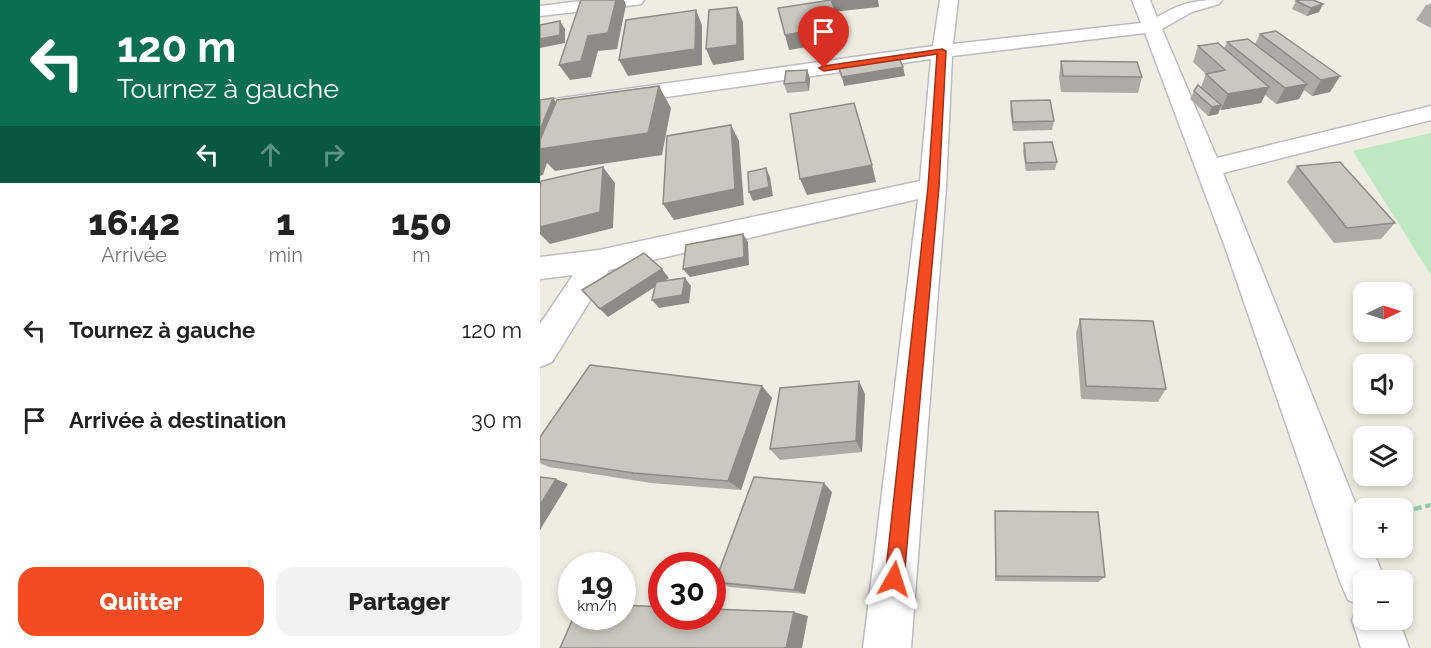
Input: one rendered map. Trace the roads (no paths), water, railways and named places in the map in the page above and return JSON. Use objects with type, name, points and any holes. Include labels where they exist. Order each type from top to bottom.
[{"type":"street","points":[[540,11],[635,0]]},
{"type":"street","points":[[888,648],[933,187],[942,51],[949,0]]},
{"type":"street","points":[[540,108],[942,51],[1147,13],[1186,8],[1213,0]]},
{"type":"street","points":[[1147,13],[1209,168],[1359,570]]},
{"type":"street","points":[[1209,168],[1431,113]]},
{"type":"street","points":[[540,268],[599,261],[933,187]]},
{"type":"street","points":[[540,352],[599,261]]},
{"type":"street","points":[[1379,630],[1385,648]]}]
